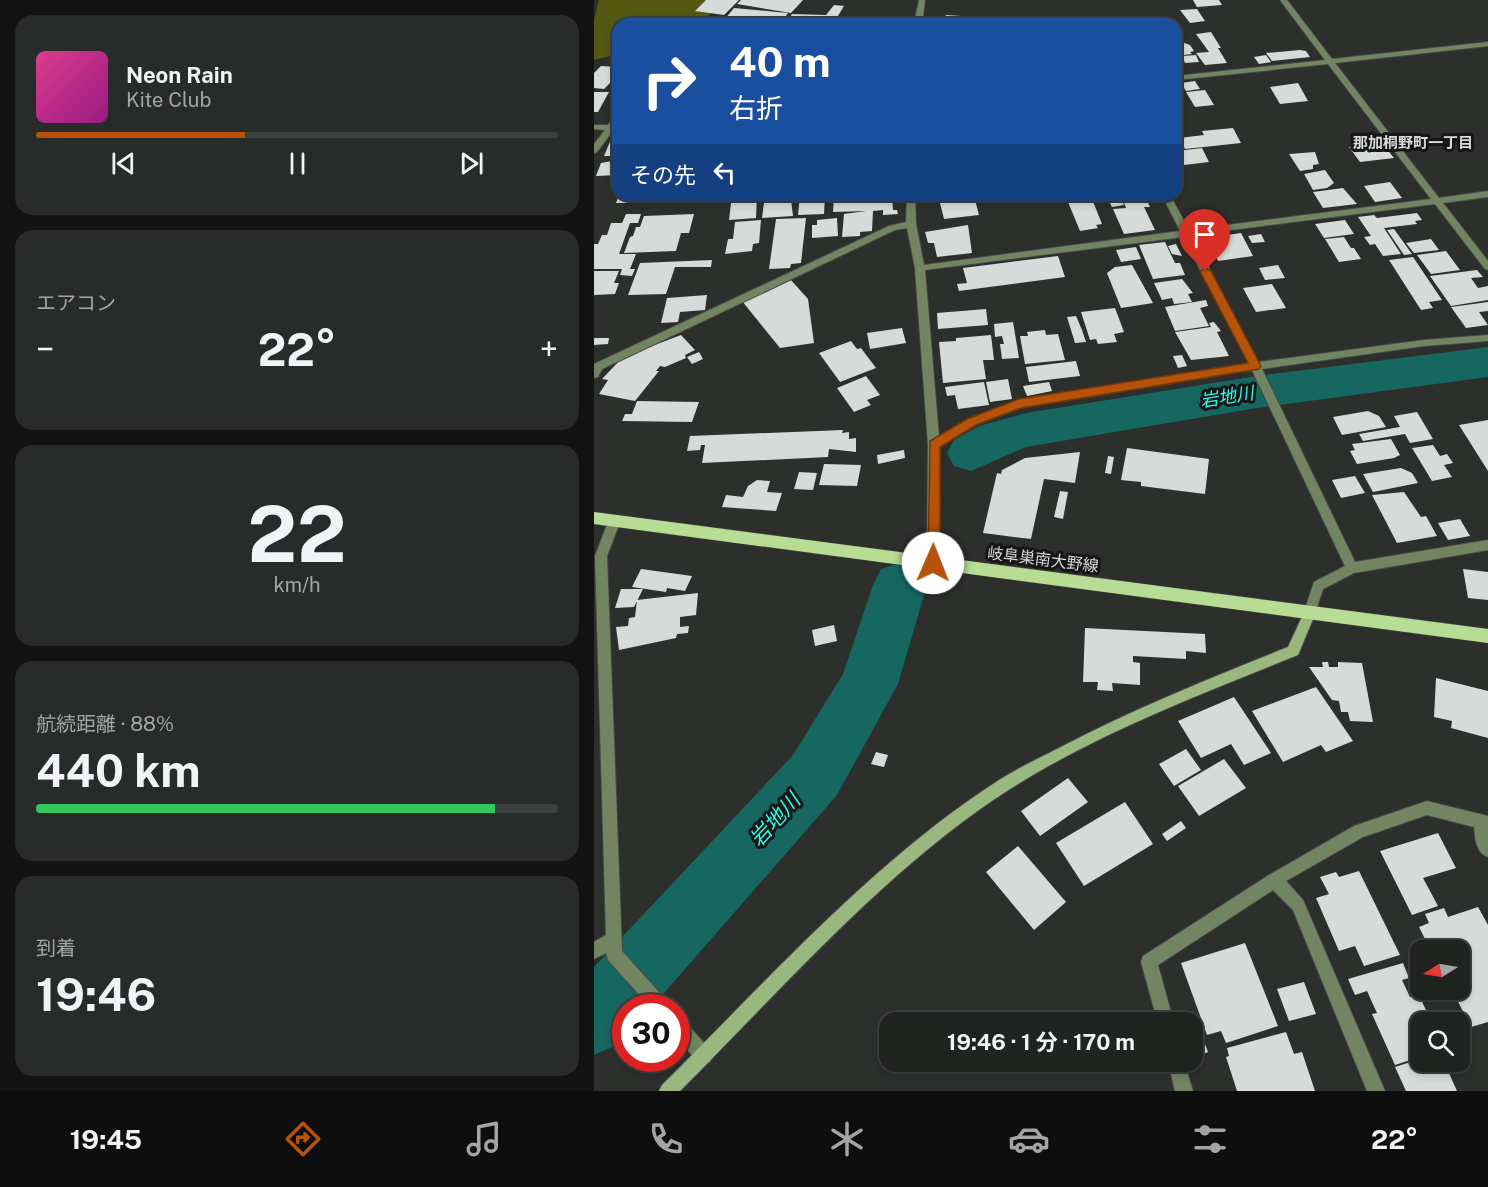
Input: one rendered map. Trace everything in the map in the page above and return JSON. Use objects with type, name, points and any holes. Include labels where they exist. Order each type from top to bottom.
[{"type":"main road","name":"岐阜巣南大野線","points":[[594,519],[1488,636]]},
{"type":"street","points":[[919,18],[922,0]]},
{"type":"street","points":[[1283,0],[1488,267]]},
{"type":"street","points":[[1182,77],[1488,44]]},
{"type":"street","points":[[594,127],[611,128]]},
{"type":"street","points":[[594,150],[611,128]]},
{"type":"street","points":[[920,268],[1488,194]]},
{"type":"street","points":[[911,201],[911,224],[920,268],[934,444],[933,563]]},
{"type":"street","points":[[1169,201],[1274,402],[1352,568]]},
{"type":"street","points":[[594,374],[598,367],[892,228],[911,224]]},
{"type":"street","points":[[934,444],[972,422],[1019,404],[1424,344],[1488,338]]},
{"type":"street","points":[[614,522],[601,556],[599,663],[614,947],[650,994]]},
{"type":"street","points":[[668,1091],[865,893],[926,842],[999,788],[1110,727],[1293,651],[1310,612],[1318,586],[1352,568],[1488,545]]},
{"type":"street","points":[[1163,1012],[1149,962],[1274,880],[1359,831],[1427,808],[1484,821],[1482,839],[1488,850]]},
{"type":"street","points":[[1274,880],[1298,905],[1376,1091]]},
{"type":"street","points":[[594,951],[614,947]]},
{"type":"street","points":[[690,1040],[704,1056]]},
{"type":"street","points":[[1179,1072],[1184,1091]]},
{"type":"shaded area","points":[[599,0],[718,0],[708,18],[612,18],[612,56],[594,60],[594,20]]},
{"type":"building","points":[[706,0],[739,0],[724,15],[695,11]]},
{"type":"building","points":[[741,0],[803,0],[791,13],[737,4]]},
{"type":"building","points":[[1193,0],[1219,0],[1222,5],[1197,7]]},
{"type":"building","points":[[834,5],[844,6],[837,18],[790,18],[792,14],[826,15]]},
{"type":"building","points":[[734,8],[788,13],[784,18],[726,18]]},
{"type":"building","points":[[1197,9],[1205,21],[1190,23],[1180,10]]},
{"type":"building","points":[[946,15],[961,16],[960,18],[945,18]]},
{"type":"building","points":[[1211,32],[1227,63],[1205,65],[1196,53],[1209,52],[1196,34]]},
{"type":"building","points":[[1182,42],[1190,45],[1194,51],[1190,52],[1192,54],[1182,55]]},
{"type":"building","points":[[1306,51],[1310,57],[1272,61],[1266,53]]},
{"type":"building","points":[[1196,55],[1199,62],[1185,63],[1182,56]]},
{"type":"building","points":[[1266,55],[1271,62],[1259,64],[1254,57]]},
{"type":"building","points":[[601,66],[612,67],[612,81],[604,89],[594,88],[594,73]]},
{"type":"building","points":[[1195,81],[1200,89],[1186,91],[1182,83]]},
{"type":"building","points":[[1298,83],[1308,101],[1280,104],[1270,87]]},
{"type":"building","points":[[1205,90],[1214,105],[1195,107],[1186,92]]},
{"type":"building","points":[[594,92],[609,92],[598,112],[594,112]]},
{"type":"building","points":[[1233,128],[1241,143],[1185,149],[1182,138],[1204,135],[1202,131]]},
{"type":"building","points":[[612,137],[612,156],[604,156]]},
{"type":"building","points":[[1382,143],[1394,158],[1360,162],[1349,147]]},
{"type":"building","points":[[1202,148],[1209,162],[1182,165],[1182,150]]},
{"type":"building","points":[[1315,152],[1319,164],[1313,165],[1313,169],[1300,171],[1289,154]]},
{"type":"building","points":[[612,161],[612,175],[596,176],[601,163]]},
{"type":"building","points":[[1325,170],[1334,183],[1327,188],[1313,190],[1304,174]]},
{"type":"building","points":[[1390,182],[1402,198],[1375,202],[1364,186]]},
{"type":"building","points":[[1343,188],[1357,204],[1323,208],[1313,192]]},
{"type":"building","points":[[617,201],[647,201],[646,203],[616,203]]},
{"type":"building","points":[[731,201],[757,201],[756,218],[729,220]]},
{"type":"building","points":[[764,201],[791,201],[793,216],[762,218]]},
{"type":"building","points":[[799,201],[825,201],[824,214],[798,215]]},
{"type":"building","points":[[834,201],[892,201],[893,210],[897,210],[898,214],[883,215],[883,210],[873,211],[872,231],[860,232],[860,236],[842,237],[844,214],[866,211],[833,212]]},
{"type":"building","points":[[940,201],[975,201],[979,215],[944,219]]},
{"type":"building","points":[[1093,201],[1102,224],[1096,225],[1098,228],[1080,231],[1068,202]]},
{"type":"building","points":[[1109,201],[1122,201],[1124,205],[1112,207]]},
{"type":"building","points":[[1147,201],[1150,207],[1144,207],[1155,230],[1124,234],[1113,209],[1126,208],[1124,203]]},
{"type":"building","points":[[1417,213],[1422,220],[1415,221],[1417,224],[1384,228],[1401,254],[1383,256],[1375,244],[1370,245],[1364,237],[1371,236],[1358,217],[1374,215],[1377,218]]},
{"type":"building","points":[[626,214],[641,214],[638,223],[630,223],[619,254],[636,254],[630,269],[635,269],[632,276],[620,275],[622,269],[594,269],[594,244],[598,244],[602,235],[607,235],[611,223],[622,223]]},
{"type":"building","points":[[694,214],[689,233],[681,233],[676,251],[624,253],[630,237],[633,236],[636,227],[640,227],[644,216]]},
{"type":"building","points":[[806,218],[801,263],[791,264],[790,268],[769,269],[776,219]]},
{"type":"building","points":[[837,218],[838,236],[812,238],[812,225],[817,225],[817,220]]},
{"type":"building","points":[[761,220],[759,243],[753,244],[752,251],[725,254],[728,239],[733,239],[735,222]]},
{"type":"building","points":[[1345,220],[1354,234],[1324,238],[1315,224]]},
{"type":"building","points":[[968,225],[972,253],[937,257],[934,243],[928,243],[925,232]]},
{"type":"building","points":[[1394,229],[1412,254],[1404,255],[1387,230]]},
{"type":"building","points":[[1241,233],[1253,256],[1218,261],[1207,238]]},
{"type":"building","points":[[1261,234],[1265,242],[1252,243],[1248,236]]},
{"type":"building","points":[[1344,237],[1361,259],[1339,262],[1325,239]]},
{"type":"building","points":[[1431,239],[1439,250],[1414,253],[1406,243]]},
{"type":"building","points":[[1165,242],[1175,263],[1180,263],[1185,275],[1153,279],[1139,245]]},
{"type":"building","points":[[1176,244],[1182,256],[1172,254],[1168,246]]},
{"type":"building","points":[[1136,247],[1141,259],[1121,262],[1116,250]]},
{"type":"building","points":[[1446,251],[1460,270],[1431,274],[1417,255]]},
{"type":"building","points":[[1058,256],[1065,277],[959,291],[957,284],[967,283],[963,268]]},
{"type":"building","points":[[1413,257],[1442,300],[1429,302],[1433,308],[1421,310],[1389,260]]},
{"type":"building","points":[[712,260],[711,267],[675,267],[666,294],[628,295],[640,263]]},
{"type":"building","points":[[1132,265],[1153,303],[1121,308],[1107,273],[1115,267]]},
{"type":"building","points":[[1278,265],[1285,278],[1265,280],[1259,268]]},
{"type":"building","points":[[1477,270],[1483,277],[1471,278],[1478,288],[1488,286],[1488,300],[1451,306],[1430,276]]},
{"type":"building","points":[[594,271],[619,271],[614,283],[619,283],[615,294],[594,295]]},
{"type":"building","points":[[790,279],[808,299],[814,343],[780,348],[742,301]]},
{"type":"building","points":[[1182,279],[1193,293],[1188,294],[1192,302],[1174,304],[1172,298],[1162,300],[1154,283]]},
{"type":"building","points":[[1272,284],[1286,308],[1256,312],[1243,288]]},
{"type":"building","points":[[707,295],[705,310],[680,312],[678,322],[661,323],[667,298]]},
{"type":"building","points":[[1206,300],[1208,306],[1200,308],[1209,326],[1175,331],[1165,307]]},
{"type":"building","points":[[1488,302],[1488,311],[1479,312],[1488,325],[1466,328],[1451,307]]},
{"type":"building","points":[[1115,308],[1124,332],[1114,334],[1117,342],[1098,344],[1096,339],[1090,340],[1081,312]]},
{"type":"building","points":[[986,309],[988,325],[938,329],[937,313]]},
{"type":"building","points":[[1076,316],[1086,342],[1075,343],[1067,317]]},
{"type":"building","points":[[1013,322],[1019,358],[1002,359],[1000,344],[1004,344],[1002,336],[995,337],[994,324]]},
{"type":"building","points":[[1214,322],[1221,331],[1217,332],[1229,356],[1191,360],[1175,332],[1211,327],[1209,323]]},
{"type":"building","points":[[902,328],[906,343],[870,349],[867,333]]},
{"type":"building","points":[[1045,330],[1046,335],[1058,334],[1065,360],[1025,364],[1020,336],[1028,336],[1027,332]]},
{"type":"building","points":[[681,335],[695,350],[685,355],[686,358],[665,367],[660,366],[656,371],[659,371],[635,401],[599,394],[608,380],[602,379],[623,357]]},
{"type":"building","points":[[991,335],[994,360],[983,360],[986,379],[943,383],[939,342]]},
{"type":"building","points":[[594,338],[609,338],[608,344],[594,345]]},
{"type":"building","points":[[851,341],[857,349],[861,348],[876,368],[840,382],[819,353]]},
{"type":"building","points":[[699,352],[703,359],[692,364],[687,357]]},
{"type":"building","points":[[1182,355],[1187,366],[1178,368],[1173,356]]},
{"type":"building","points":[[1076,361],[1080,376],[1029,382],[1026,367]]},
{"type":"building","points":[[866,376],[880,395],[867,400],[871,405],[854,412],[837,388]]},
{"type":"building","points":[[1008,379],[1012,399],[990,402],[986,382]]},
{"type":"building","points":[[984,382],[989,405],[958,409],[955,395],[947,396],[945,387]]},
{"type":"building","points":[[1049,382],[1052,391],[1027,396],[1023,386]]},
{"type":"building","points":[[637,401],[699,402],[692,422],[622,421],[625,414],[632,414]]},
{"type":"building","points":[[1368,411],[1379,416],[1386,427],[1342,435],[1333,417]]},
{"type":"building","points":[[1417,412],[1433,439],[1410,443],[1405,434],[1363,441],[1359,434],[1400,427],[1394,416]]},
{"type":"building","points":[[1488,420],[1488,471],[1459,425]]},
{"type":"building","points":[[843,430],[842,433],[849,432],[849,439],[856,438],[856,452],[829,449],[828,457],[702,463],[705,445],[701,445],[700,450],[687,451],[690,436]]},
{"type":"building","points":[[1391,439],[1400,455],[1394,458],[1357,464],[1350,451],[1355,450],[1352,444]]},
{"type":"building","points":[[1433,445],[1440,456],[1447,454],[1453,463],[1444,465],[1452,477],[1432,481],[1412,448]]},
{"type":"building","points":[[1127,448],[1209,459],[1205,494],[1141,486],[1141,482],[1121,480]]},
{"type":"building","points":[[904,450],[905,458],[878,464],[877,455]]},
{"type":"building","points":[[1080,452],[1075,483],[1044,479],[1031,539],[983,533],[997,473],[1001,474],[1002,470],[1025,458]]},
{"type":"building","points":[[1108,456],[1114,457],[1111,474],[1105,473]]},
{"type":"building","points":[[824,464],[861,465],[857,486],[819,485]]},
{"type":"building","points":[[1401,468],[1412,473],[1418,483],[1373,492],[1363,474]]},
{"type":"building","points":[[799,472],[817,473],[813,490],[794,489]]},
{"type":"building","points":[[1355,476],[1365,493],[1341,498],[1332,480]]},
{"type":"building","points":[[757,480],[770,481],[767,492],[782,493],[776,511],[722,507],[726,495],[743,497],[748,486]]},
{"type":"building","points":[[1060,491],[1068,492],[1063,519],[1054,517]]},
{"type":"building","points":[[1404,492],[1421,517],[1426,516],[1437,536],[1397,543],[1372,495]]},
{"type":"building","points":[[1460,519],[1470,536],[1448,540],[1438,523]]},
{"type":"building","points":[[641,569],[692,576],[685,591],[667,588],[666,592],[632,587]]},
{"type":"building","points":[[1463,569],[1488,572],[1488,600],[1468,598]]},
{"type":"building","points":[[621,589],[643,589],[634,607],[615,608]]},
{"type":"building","points":[[698,593],[696,615],[680,617],[680,627],[689,626],[688,633],[677,634],[676,638],[619,650],[616,627],[628,626],[629,618],[635,617],[637,600]]},
{"type":"building","points":[[834,625],[837,641],[815,646],[812,630]]},
{"type":"building","points":[[1085,628],[1205,634],[1206,653],[1186,651],[1186,659],[1133,656],[1133,662],[1140,663],[1140,685],[1112,683],[1113,691],[1097,690],[1098,682],[1083,682]]},
{"type":"building","points":[[1322,662],[1328,662],[1329,667],[1338,667],[1338,662],[1362,663],[1373,722],[1350,721],[1348,712],[1341,712],[1339,701],[1332,700],[1309,667],[1323,667]]},
{"type":"building","points":[[1436,678],[1488,691],[1488,738],[1451,728],[1452,721],[1434,717]]},
{"type":"building","points":[[1316,687],[1353,741],[1326,752],[1321,745],[1283,762],[1252,711]]},
{"type":"building","points":[[1234,697],[1271,753],[1244,765],[1231,744],[1201,758],[1178,721]]},
{"type":"building","points":[[1186,749],[1201,770],[1174,786],[1159,764]]},
{"type":"building","points":[[876,752],[888,755],[884,767],[871,764]]},
{"type":"building","points":[[1224,759],[1246,788],[1199,816],[1178,786]]},
{"type":"building","points":[[1068,778],[1088,802],[1040,836],[1021,811]]},
{"type":"building","points":[[1125,802],[1153,844],[1084,886],[1056,843]]},
{"type":"building","points":[[1181,821],[1186,828],[1167,841],[1162,834]]},
{"type":"building","points":[[1438,833],[1456,868],[1423,878],[1438,906],[1412,915],[1380,851]]},
{"type":"building","points":[[1018,846],[1066,902],[1034,930],[986,872]]},
{"type":"building","points":[[1359,871],[1400,955],[1364,966],[1355,946],[1339,951],[1316,898],[1329,894],[1320,877],[1336,872],[1339,877]]},
{"type":"building","points":[[1478,907],[1488,925],[1488,1022],[1471,1027],[1470,1012],[1463,1012],[1457,1000],[1470,1000],[1470,940],[1426,940],[1419,927],[1429,923],[1425,914],[1444,908],[1448,917]]},
{"type":"building","points":[[1245,943],[1278,1026],[1226,1043],[1221,1031],[1207,1035],[1203,1024],[1203,1012],[1199,1012],[1181,963]]},
{"type":"building","points":[[1403,963],[1409,978],[1402,980],[1410,1000],[1421,1000],[1427,1012],[1410,1012],[1410,1060],[1395,1065],[1372,1014],[1377,1013],[1367,991],[1355,995],[1348,979]]},
{"type":"building","points":[[1304,982],[1316,1014],[1289,1021],[1277,989]]},
{"type":"building","points":[[1286,1032],[1294,1054],[1302,1052],[1315,1091],[1237,1091],[1226,1057],[1229,1056],[1227,1048]]},
{"type":"building","points":[[1205,1044],[1208,1052],[1203,1054],[1203,1045]]},
{"type":"building","points":[[1410,1062],[1410,1072],[1448,1072],[1457,1091],[1406,1091],[1395,1067]]},
{"type":"waterway","name":"岩地川","points":[[971,453],[996,438],[1026,430],[1257,392],[1488,362]]},
{"type":"waterway","name":"岩地川","points":[[594,1019],[815,775],[869,684],[900,585]]},
{"type":"district","name":"那加桐野町一丁目","points":[[1413,143]]},
{"type":"route","points":[[933,563],[934,444],[972,422],[1019,404],[1255,366],[1205,271]]}]
